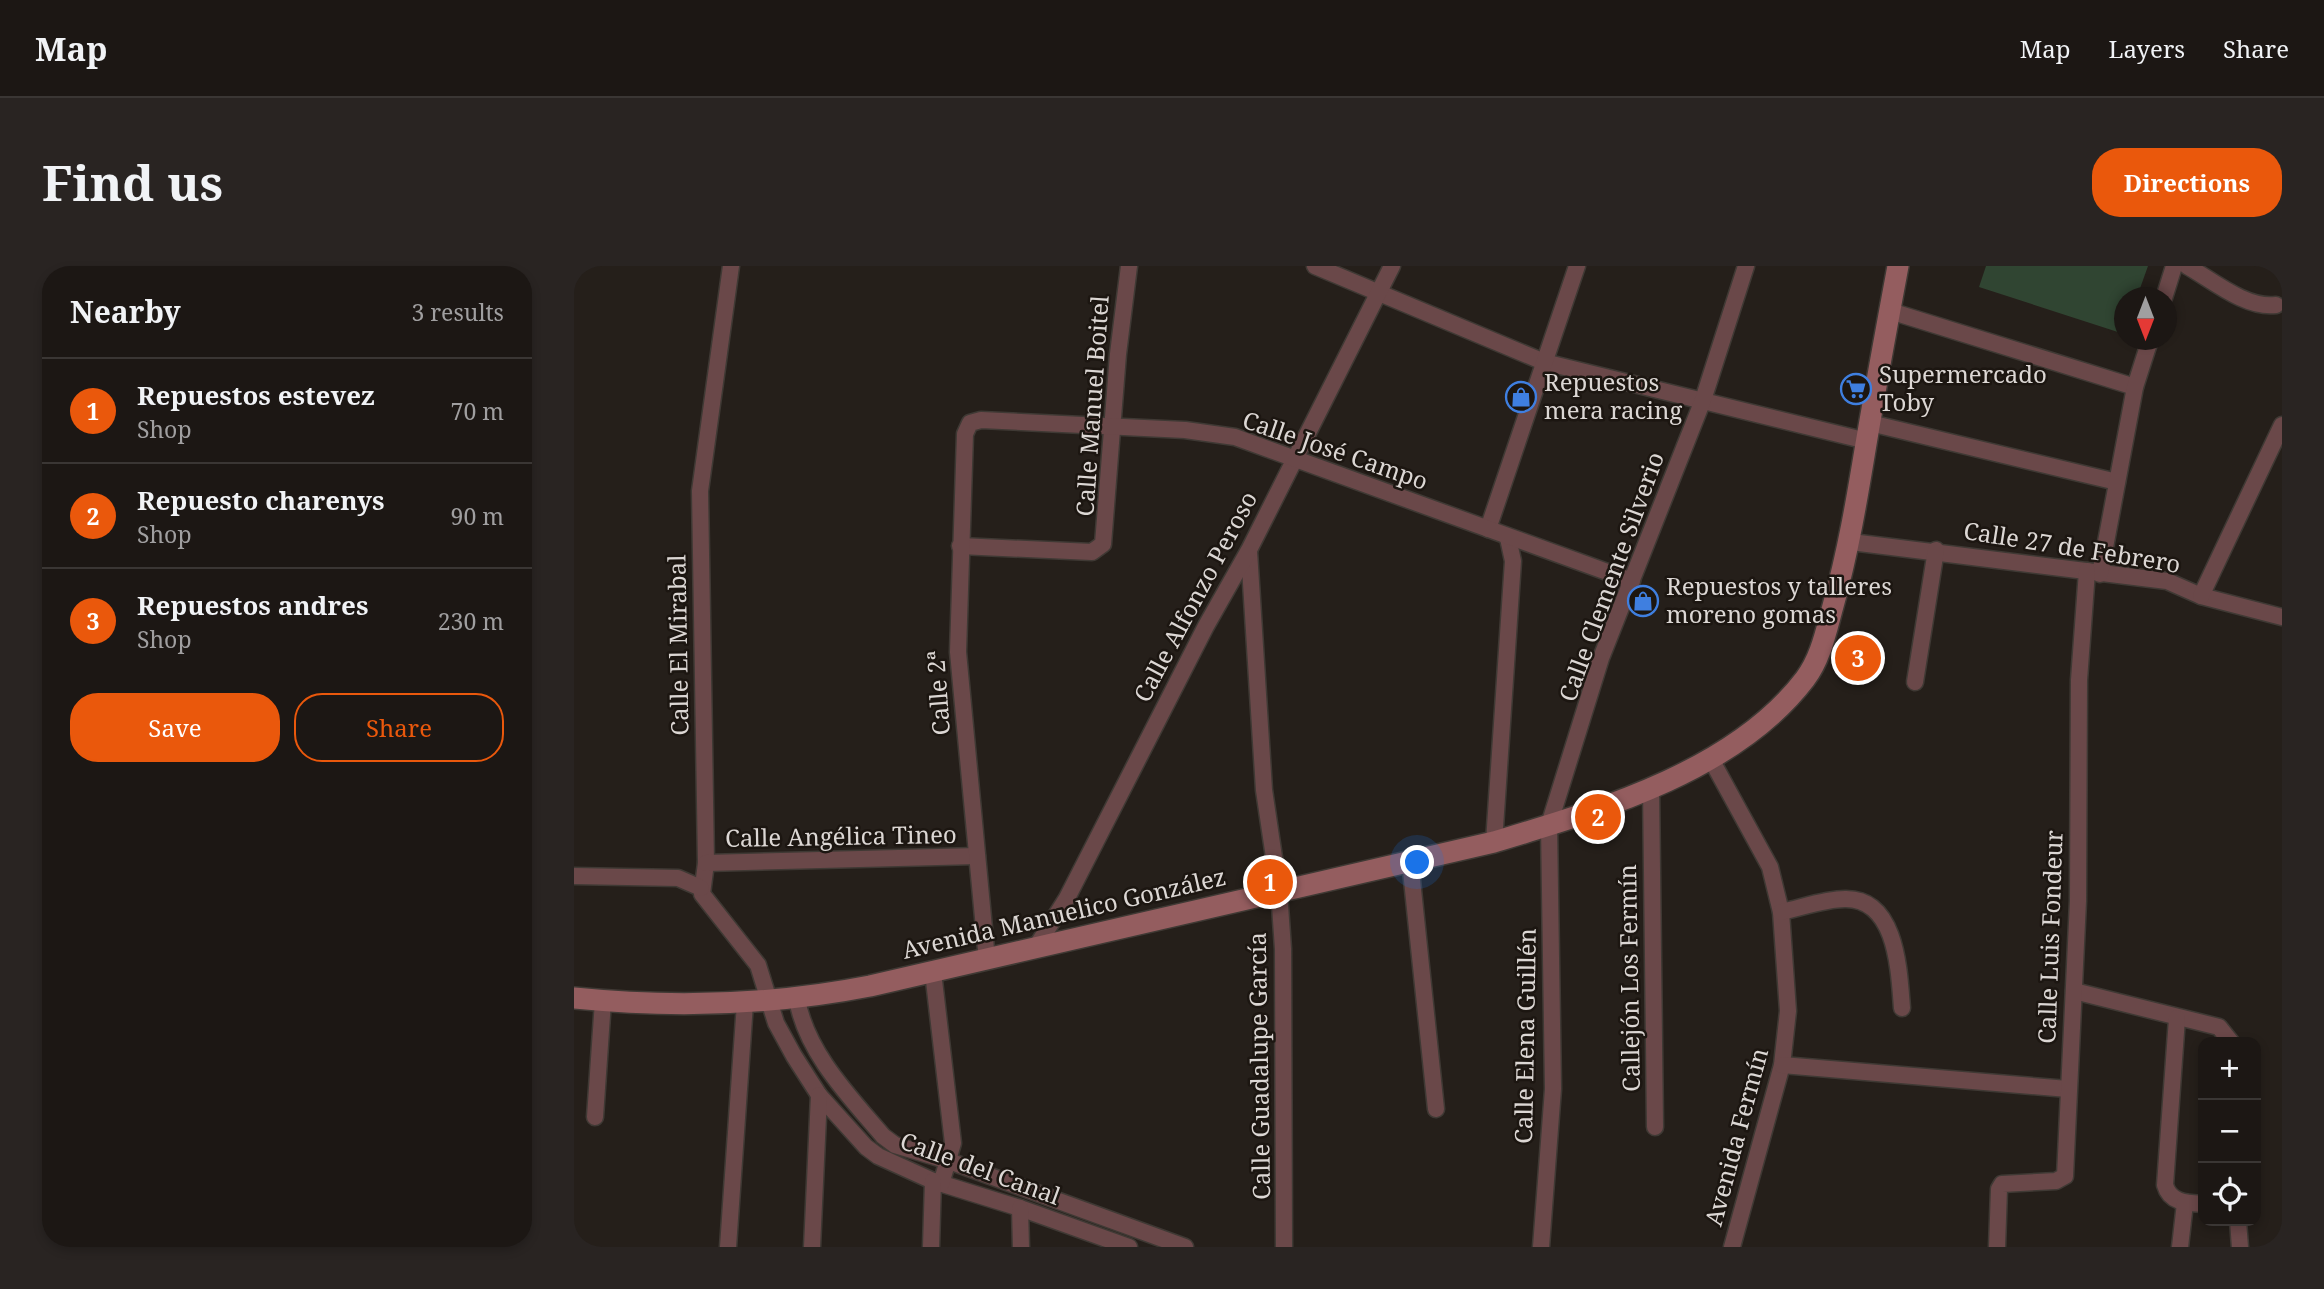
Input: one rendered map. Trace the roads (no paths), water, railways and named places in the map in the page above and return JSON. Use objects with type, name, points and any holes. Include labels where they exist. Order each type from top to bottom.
[{"type":"street","name":"Calle El Mirabal","points":[[701,888],[706,876],[706,863],[700,491],[731,266]]},
{"type":"street","name":"Calle Manuel Boitel","points":[[960,546],[1079,552],[1092,552],[1100,548],[1105,538],[1118,354],[1129,266]]},
{"type":"street","points":[[1315,266],[1544,362],[1703,400],[2117,482]]},
{"type":"street","name":"Calle Alfonzo Peroso","points":[[1036,947],[1068,898],[1145,743],[1249,550],[1392,266]]},
{"type":"street","points":[[1489,529],[1577,266]]},
{"type":"street","name":"Calle Clemente Silverio","points":[[1549,825],[1601,658],[1703,400],[1746,266]]},
{"type":"street","name":"Avenida Manuelico González","points":[[574,998],[603,1001],[768,1002],[797,999],[933,972],[1494,842],[1549,825],[1712,761],[1776,711],[1812,669],[1826,633],[1851,542],[1898,266]]},
{"type":"street","points":[[2167,287],[2174,266]]},
{"type":"street","points":[[2187,266],[2248,301],[2266,306],[2276,305]]},
{"type":"street","points":[[1890,311],[2135,387]]},
{"type":"street","name":"Calle Luis Fondeur","points":[[1997,1247],[1999,1189],[2002,1184],[2056,1181],[2065,1176],[2078,901],[2079,680],[2094,573],[2117,482],[2135,387],[2147,350]]},
{"type":"street","name":"Calle José Campo","points":[[970,423],[981,420],[1114,426],[1235,437],[1632,581]]},
{"type":"street","name":"Calle 2ª","points":[[970,423],[965,434],[958,652],[987,960]]},
{"type":"street","points":[[2201,596],[2282,425]]},
{"type":"street","points":[[1494,842],[1513,561],[1508,538]]},
{"type":"street","name":"Calle 27 de Febrero","points":[[1851,542],[1936,550],[2167,581],[2201,596],[2282,617]]},
{"type":"street","name":"Calle Guadalupe García","points":[[1249,550],[1264,790],[1279,891],[1283,971],[1284,1247]]},
{"type":"street","points":[[1915,682],[1936,550]]},
{"type":"street","name":"Avenida Fermín","points":[[1712,761],[1770,867],[1781,912],[1788,1011],[1782,1065],[1732,1247]]},
{"type":"street","name":"Callejón Los Fermín","points":[[1651,786],[1655,1128]]},
{"type":"street","name":"Calle Elena Guillén","points":[[1541,1247],[1553,1089],[1549,825]]},
{"type":"street","name":"Calle Angélica Tineo","points":[[706,863],[977,856]]},
{"type":"street","points":[[1409,861],[1436,1109]]},
{"type":"street","points":[[574,876],[678,878],[701,888],[705,898],[758,965],[765,981],[768,1002]]},
{"type":"street","points":[[1781,912],[1845,899],[1864,903],[1876,910],[1889,932],[1897,959],[1902,1008]]},
{"type":"street","points":[[931,1247],[937,1183],[949,1161],[952,1132],[933,972]]},
{"type":"street","points":[[2074,991],[2219,1027],[2227,1037]]},
{"type":"street","points":[[797,999],[801,1021],[817,1051],[883,1136],[895,1146],[949,1161],[1185,1247]]},
{"type":"street","points":[[595,1116],[603,1001]]},
{"type":"street","name":"Calle del Canal","points":[[768,1002],[793,1056],[819,1095],[872,1152],[937,1183],[1020,1208],[1129,1247]]},
{"type":"street","points":[[728,1247],[745,1003]]},
{"type":"street","points":[[2177,1018],[2165,1185],[2173,1198],[2185,1203],[2198,1204]]},
{"type":"street","points":[[1782,1065],[2068,1089]]},
{"type":"street","points":[[812,1247],[819,1095]]},
{"type":"street","points":[[2180,1247],[2185,1203]]},
{"type":"street","points":[[1020,1208],[1021,1247]]},
{"type":"street","points":[[2238,1226],[2240,1247]]},
{"type":"place","name":"Supermercado Toby","points":[[1856,389]]},
{"type":"place","name":"Repuestos mera racing","points":[[1521,397]]},
{"type":"place","name":"Repuestos y talleres moreno gomas","points":[[1643,601]]},
{"type":"place","name":"Repuestos andres","points":[[1858,658]]},
{"type":"place","name":"Repuesto charenys","points":[[1598,817]]},
{"type":"place","name":"Repuestos estevez","points":[[1270,882]]}]
